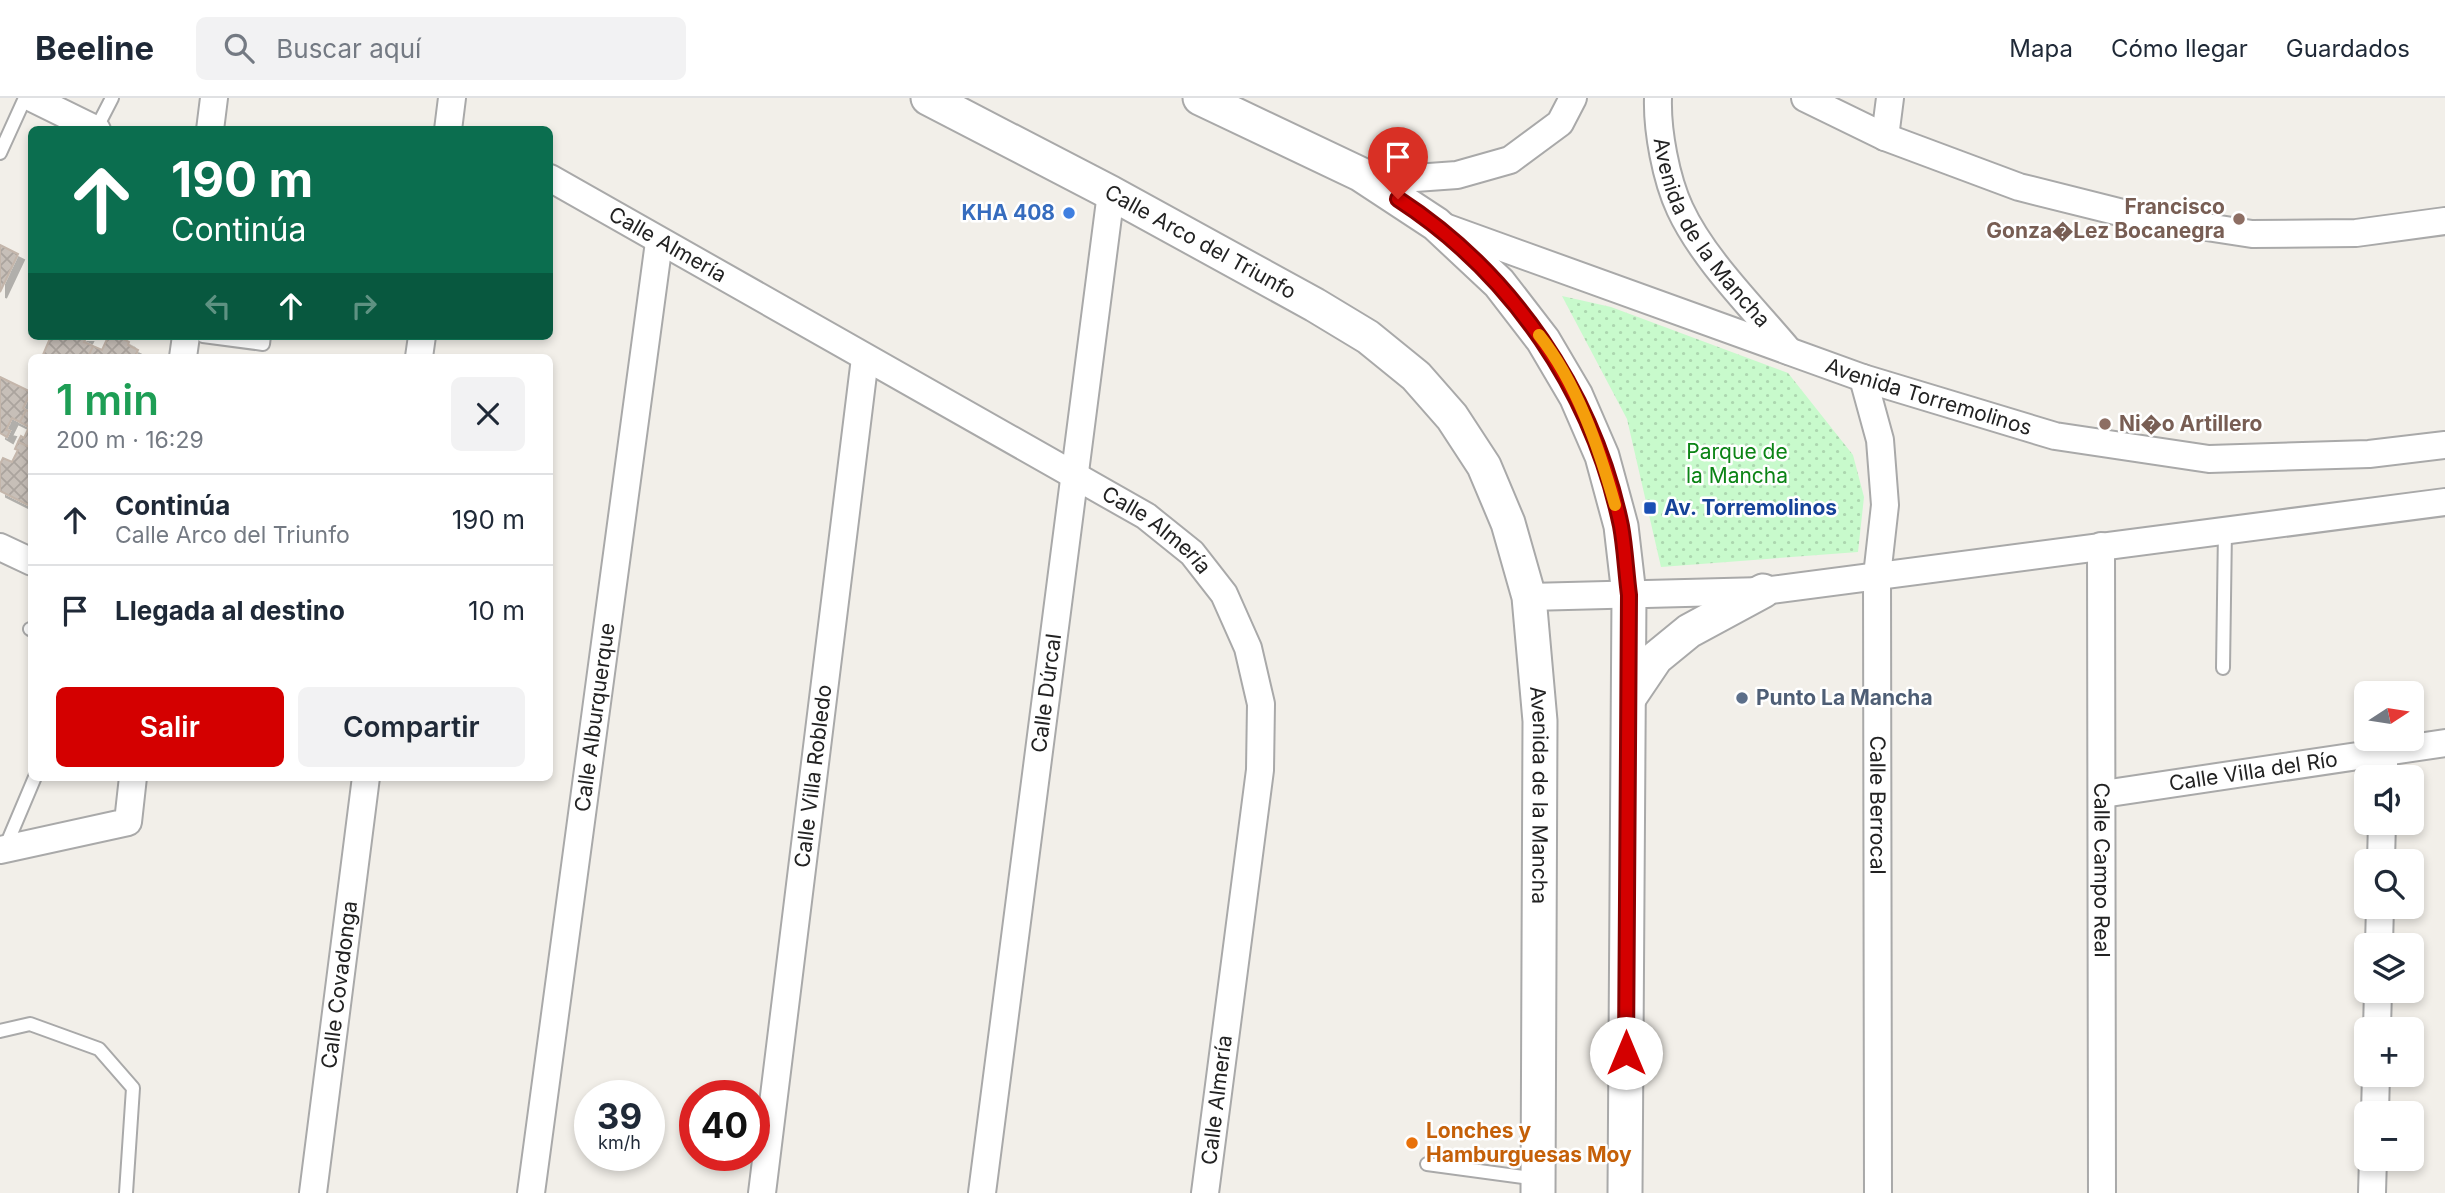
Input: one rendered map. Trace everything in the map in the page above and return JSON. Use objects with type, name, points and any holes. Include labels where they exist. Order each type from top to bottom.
[{"type":"street","points":[[32,98],[91,126]]},
{"type":"street","points":[[211,126],[214,98]]},
{"type":"street","points":[[1200,98],[1360,174],[1436,223],[1499,284],[1543,340],[1576,396],[1602,456],[1621,526],[1629,595],[1625,1193]]},
{"type":"street","points":[[1360,174],[1415,178],[1457,175],[1510,160],[1560,123],[1573,98]]},
{"type":"street","name":"Avenida de la Mancha","points":[[1658,98],[1664,159],[1680,209],[1705,251],[1790,353]]},
{"type":"street","points":[[1805,98],[1885,137],[2019,187],[2136,216],[2252,234],[2356,233],[2445,222]]},
{"type":"street","points":[[1885,137],[1890,98]]},
{"type":"street","name":"Calle Arco del Triunfo","points":[[949,103],[1368,337],[1416,376],[1452,417]]},
{"type":"street","name":"Calle Almería","points":[[553,180],[1146,516],[1192,553],[1224,594],[1248,648],[1261,704],[1260,770],[1205,1193]]},
{"type":"street","name":"Calle Dúrcal","points":[[982,1193],[1111,193]]},
{"type":"street","name":"Avenida Torremolinos","points":[[1436,223],[1790,353],[2055,436],[2209,459],[2369,454],[2445,445]]},
{"type":"street","name":"Calle Alburquerque","points":[[531,1193],[659,242]]},
{"type":"street","name":"Calle Villa Robledo","points":[[762,1193],[865,358]]},
{"type":"street","name":"Calle Berrocal","points":[[1863,378],[1880,440],[1885,505],[1877,576],[1878,1193]]},
{"type":"street","name":"Avenida de la Mancha","points":[[1452,417],[1484,466],[1508,523],[1529,597],[1541,722],[1538,1186]]},
{"type":"street","points":[[1529,597],[1763,591],[2445,502]]},
{"type":"street","name":"Calle Campo Real","points":[[2101,546],[2102,1193]]},
{"type":"street","points":[[0,547],[28,560]]},
{"type":"street","points":[[1629,698],[1656,658],[1689,631],[1763,591]]},
{"type":"street","name":"Calle Villa del Río","points":[[2103,794],[2384,764],[2445,743]]},
{"type":"street","points":[[3,849],[128,822],[133,781]]},
{"type":"street","name":"Calle Covadonga","points":[[313,1193],[365,781]]},
{"type":"street","points":[[2372,1193],[2373,1171]]},
{"type":"lane","points":[[0,153],[25,98]]},
{"type":"lane","points":[[98,126],[112,98]]},
{"type":"lane","points":[[232,340],[263,344],[264,340]]},
{"type":"lane","points":[[2223,668],[2225,530]]},
{"type":"lane","points":[[3,849],[33,781]]},
{"type":"lane","points":[[0,1031],[30,1024],[99,1049],[133,1088],[126,1193]]},
{"type":"lane","points":[[1427,1164],[1538,1186]]},
{"type":"green space","name":"Parque de la Mancha","points":[[1562,296],[1611,307],[1788,373],[1853,455],[1864,497],[1858,552],[1661,567],[1627,419]]},
{"type":"building","points":[[0,245],[18,254],[0,292]]},
{"type":"building","points":[[49,340],[85,340],[84,342],[93,346],[89,354],[43,354]]},
{"type":"building","points":[[107,340],[125,340],[129,342],[128,345],[138,350],[136,354],[89,354],[93,346],[102,350]]},
{"type":"building","points":[[0,377],[28,391],[28,398],[20,422],[12,418],[6,430],[10,431],[7,437],[0,433]]},
{"type":"building","points":[[26,410],[28,411],[28,426],[20,422]]},
{"type":"building","points":[[28,429],[28,446],[18,442],[21,436],[24,438]]},
{"type":"building","points":[[18,442],[28,446],[28,505],[0,491],[0,464],[3,458],[12,462],[18,450],[15,449]]},
{"type":"slow traffic","points":[[1539,335],[1576,396],[1602,456],[1615,505]]},
{"type":"place","name":"KHA 408","points":[[1069,213]]},
{"type":"place","name":"Francisco Gonza�Lez Bocanegra","points":[[2239,219]]},
{"type":"place","name":"Ni�o Artillero","points":[[2105,424]]},
{"type":"place","name":"Av. Torremolinos","points":[[1650,508]]},
{"type":"place","name":"Punto La Mancha","points":[[1742,698]]},
{"type":"place","name":"Lonches y Hamburguesas Moy","points":[[1412,1143]]},
{"type":"route","points":[[1398,199],[1436,223],[1499,284],[1543,340],[1576,396],[1602,456],[1621,526],[1629,595],[1626,1053]]}]
